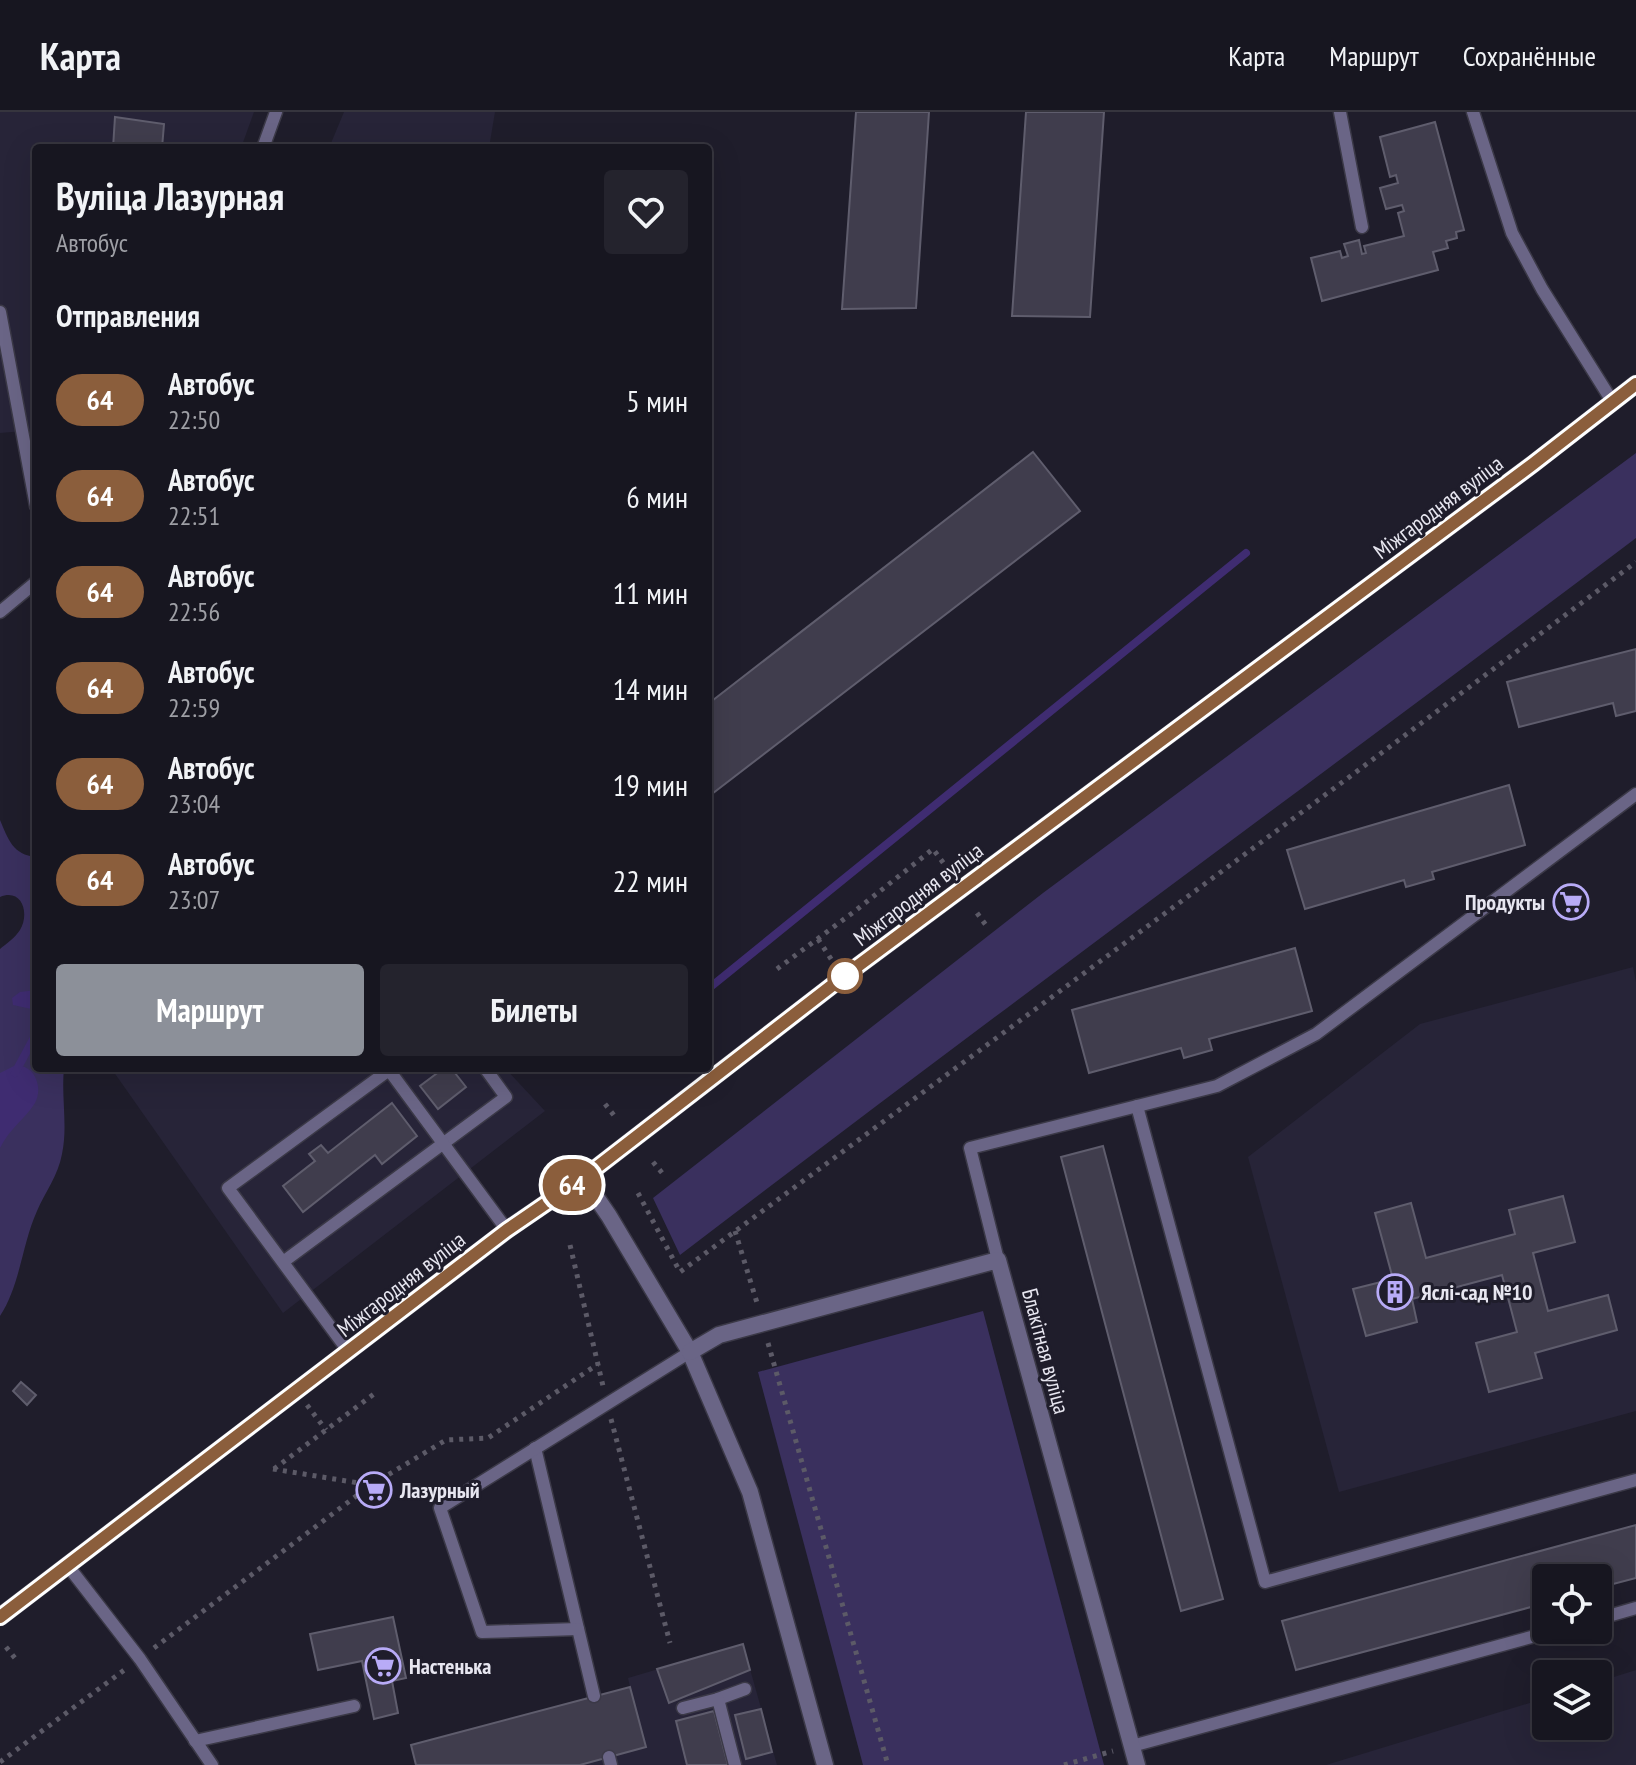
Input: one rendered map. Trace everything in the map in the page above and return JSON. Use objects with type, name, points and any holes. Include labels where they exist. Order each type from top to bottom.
[{"type":"main road","name":"Міжгародняя вуліца","points":[[0,1617],[507,1230],[583,1178],[843,977],[1636,384]]},
{"type":"street","points":[[583,1178],[690,1352],[750,1492],[825,1765]]},
{"type":"street","points":[[690,1352],[719,1335],[998,1260]]},
{"type":"street","name":"Блакітная вуліца","points":[[998,1260],[1137,1765]]},
{"type":"lane","points":[[264,144],[276,112]]},
{"type":"lane","points":[[1340,112],[1362,227]]},
{"type":"lane","points":[[1473,112],[1512,233],[1542,289],[1612,401]]},
{"type":"lane","points":[[0,312],[32,484]]},
{"type":"lane","points":[[0,612],[32,585]]},
{"type":"lane","points":[[998,1260],[970,1148],[1217,1086],[1316,1034],[1636,794]]},
{"type":"lane","points":[[349,1352],[228,1188],[386,1072]]},
{"type":"lane","points":[[392,1072],[507,1230]]},
{"type":"lane","points":[[283,1262],[506,1097],[488,1072]]},
{"type":"lane","points":[[1137,1106],[1265,1582],[1636,1480]]},
{"type":"lane","points":[[578,1629],[482,1632],[440,1508],[690,1352]]},
{"type":"lane","points":[[535,1448],[594,1696]]},
{"type":"lane","points":[[68,1566],[140,1659],[212,1765]]},
{"type":"lane","points":[[1612,1615],[1636,1608]]},
{"type":"lane","points":[[1132,1746],[1532,1637]]},
{"type":"lane","points":[[683,1708],[745,1689]]},
{"type":"lane","points":[[718,1699],[735,1765]]},
{"type":"lane","points":[[195,1741],[354,1706]]},
{"type":"path","points":[[638,1193],[680,1272],[1636,562]]},
{"type":"path","points":[[777,969],[933,849],[947,868]]},
{"type":"path","points":[[977,913],[988,928]]},
{"type":"path","points":[[605,1104],[616,1118]]},
{"type":"path","points":[[653,1162],[663,1174]]},
{"type":"path","points":[[735,1231],[888,1765]]},
{"type":"path","points":[[570,1245],[607,1403],[670,1643]]},
{"type":"path","points":[[0,1762],[371,1485],[446,1440],[488,1438],[598,1364]]},
{"type":"path","points":[[371,1485],[273,1469],[378,1391]]},
{"type":"path","points":[[297,1392],[326,1430]]},
{"type":"path","points":[[6,1647],[18,1662]]},
{"type":"path","points":[[1064,1765],[1132,1746]]},
{"type":"shaded area","points":[[0,112],[254,112],[242,144],[32,144],[32,430],[0,433]]},
{"type":"shaded area","points":[[344,112],[495,112],[490,144],[331,144]]},
{"type":"shaded area","points":[[1636,453],[1636,538],[680,1255],[653,1198],[1043,893]]},
{"type":"shaded area","points":[[0,820],[9,840],[22,853],[32,856],[32,1072],[64,1072],[64,1143],[60,1162],[32,1224],[12,1292],[0,1316],[0,949],[18,933],[24,910],[14,896],[0,897]]},
{"type":"shaded area","points":[[1633,967],[1636,982],[1636,1411],[1339,1492],[1248,1157],[1420,1024]]},
{"type":"shaded area","points":[[32,990],[32,1009],[13,1005],[12,998],[20,992]]},
{"type":"shaded area","points":[[16,1065],[28,1069],[36,1078],[38,1097],[0,1148],[0,1073]]},
{"type":"shaded area","points":[[114,1072],[509,1072],[545,1111],[283,1313]]},
{"type":"shaded area","points":[[983,1311],[1104,1765],[863,1765],[758,1372]]},
{"type":"shaded area","points":[[743,1644],[777,1765],[416,1765],[411,1745],[630,1687],[628,1678]]},
{"type":"shaded area","points":[[1636,1670],[1636,1765],[1326,1765],[1532,1702],[1532,1740],[1612,1740],[1612,1678]]},
{"type":"building","points":[[856,112],[929,112],[916,308],[842,309]]},
{"type":"building","points":[[1026,112],[1104,112],[1090,317],[1012,316]]},
{"type":"building","points":[[115,117],[164,124],[162,144],[113,144]]},
{"type":"building","points":[[1435,122],[1464,230],[1456,232],[1457,238],[1446,241],[1448,248],[1433,252],[1438,270],[1322,301],[1311,258],[1340,251],[1342,258],[1348,256],[1344,244],[1359,240],[1362,254],[1366,253],[1364,246],[1404,236],[1398,213],[1404,211],[1402,205],[1386,209],[1380,188],[1398,183],[1396,175],[1390,177],[1380,137]]},
{"type":"building","points":[[1033,452],[1080,511],[712,794],[712,701]]},
{"type":"building","points":[[1636,649],[1636,711],[1616,716],[1613,703],[1519,727],[1507,682]]},
{"type":"building","points":[[1509,785],[1525,845],[1432,872],[1434,879],[1406,887],[1404,880],[1305,909],[1287,850]]},
{"type":"building","points":[[1295,948],[1312,1011],[1209,1039],[1212,1050],[1184,1058],[1181,1048],[1089,1073],[1072,1010]]},
{"type":"building","points":[[439,1072],[454,1072],[466,1087],[438,1109],[420,1086]]},
{"type":"building","points":[[392,1103],[417,1136],[382,1164],[375,1155],[303,1212],[283,1186],[315,1161],[309,1154],[321,1145],[328,1153]]},
{"type":"building","points":[[1103,1146],[1223,1599],[1181,1611],[1061,1157]]},
{"type":"building","name":"Яслі-сад №10","points":[[1563,1196],[1575,1242],[1533,1253],[1548,1311],[1608,1295],[1617,1330],[1535,1353],[1542,1378],[1489,1392],[1476,1343],[1517,1332],[1502,1275],[1412,1299],[1417,1322],[1366,1336],[1353,1289],[1393,1279],[1375,1213],[1411,1203],[1426,1258],[1515,1234],[1509,1210]]},
{"type":"building","points":[[21,1382],[36,1395],[27,1405],[13,1391]]},
{"type":"building","points":[[1636,1525],[1636,1578],[1612,1584],[1612,1564],[1532,1564],[1532,1607],[1296,1670],[1282,1621]]},
{"type":"building","name":"Настенька","points":[[393,1617],[406,1678],[392,1681],[398,1713],[374,1719],[362,1661],[318,1670],[310,1634]]},
{"type":"building","points":[[743,1644],[750,1670],[669,1703],[657,1669]]},
{"type":"building","points":[[630,1687],[646,1747],[580,1765],[416,1765],[411,1745]]},
{"type":"building","points":[[761,1709],[772,1752],[746,1759],[735,1715]]},
{"type":"building","points":[[714,1711],[728,1765],[687,1765],[676,1721]]},
{"type":"waterway","points":[[712,986],[1246,553]]},
{"type":"waterway","points":[[15,1073],[32,1041]]},
{"type":"bus line","name":"64","points":[[0,1617],[507,1230],[583,1178],[843,977],[1636,384]]},
{"type":"place","name":"Продукты","points":[[1571,902]]},
{"type":"place","name":"Яслі-сад №10","points":[[1395,1292]]},
{"type":"place","name":"Лазурный","points":[[374,1490]]},
{"type":"place","name":"Настенька","points":[[383,1666]]}]
